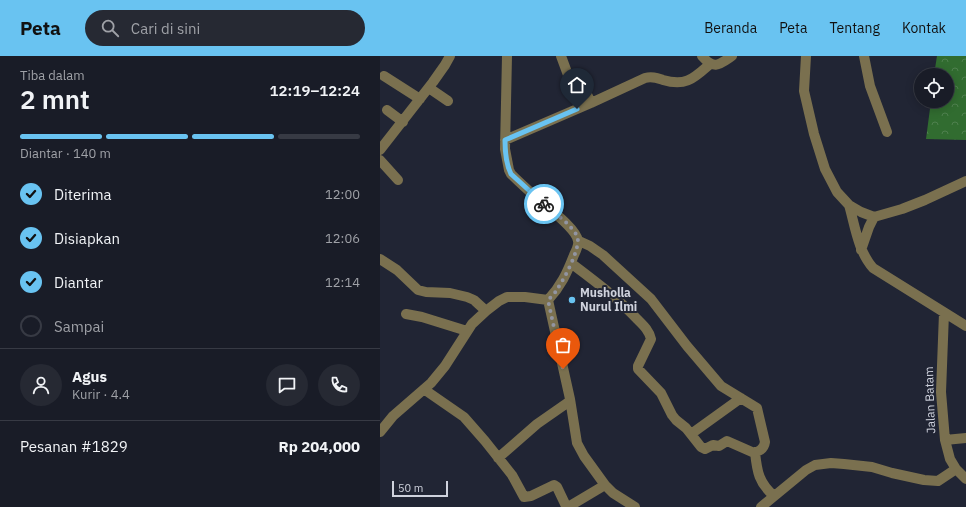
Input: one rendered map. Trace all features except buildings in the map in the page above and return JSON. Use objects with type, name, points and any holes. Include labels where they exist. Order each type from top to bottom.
[{"type":"street","points":[[380,150],[429,88],[450,56]]},
{"type":"street","points":[[507,56],[505,149],[511,174],[565,222],[584,243],[603,255],[651,299],[687,346],[722,386],[756,406],[759,411],[765,442],[763,448],[752,452],[727,441],[719,446],[713,445],[705,449],[703,448],[686,428],[676,420],[661,393],[638,368],[651,339],[646,329],[625,306],[574,265]]},
{"type":"street","points":[[702,56],[710,64],[717,65],[721,64],[732,56]]},
{"type":"street","points":[[806,56],[804,91],[814,134],[825,169],[837,192],[849,205],[874,217],[902,209],[966,181]]},
{"type":"street","points":[[864,56],[870,86],[887,132]]},
{"type":"street","points":[[563,57],[568,75],[583,86],[591,103]]},
{"type":"street","points":[[505,140],[645,78],[650,77],[677,83],[684,82],[690,80],[710,64]]},
{"type":"street","points":[[384,76],[420,99]]},
{"type":"street","points":[[429,88],[448,101]]},
{"type":"street","points":[[387,110],[403,122]]},
{"type":"street","points":[[380,160],[398,180]]},
{"type":"street","points":[[849,205],[861,250],[873,268],[966,326]]},
{"type":"street","points":[[861,250],[874,217]]},
{"type":"street","points":[[548,300],[558,289],[568,270],[574,265],[584,243]]},
{"type":"street","points":[[380,259],[397,270],[418,290],[467,297],[474,300],[486,311]]},
{"type":"street","points":[[382,427],[425,390],[445,366],[472,324],[499,301],[506,297],[525,297],[548,300]]},
{"type":"street","points":[[548,300],[570,401],[577,443],[584,456],[605,485],[632,506]]},
{"type":"street","name":"Jalan Batam","points":[[944,313],[941,392],[944,440],[950,460],[956,469],[966,479]]},
{"type":"street","points":[[406,314],[422,317],[467,331]]},
{"type":"street","points":[[425,390],[464,417],[512,475],[524,497],[531,496],[554,485],[557,487],[566,506],[568,507],[605,485]]},
{"type":"street","points":[[691,434],[741,398]]},
{"type":"street","points":[[498,458],[537,424],[570,401]]},
{"type":"street","points":[[944,440],[966,438]]},
{"type":"street","points":[[755,452],[758,475],[763,485],[774,496]]},
{"type":"street","points":[[761,507],[806,470],[815,465],[831,463],[872,467],[924,480],[938,481],[956,469]]},
{"type":"green space","points":[[937,56],[966,56],[966,140],[926,139],[930,108],[954,108],[954,68],[935,68]]},
{"type":"way so far","points":[[544,204],[565,222],[575,233],[579,241],[568,270],[558,289],[548,300],[563,369]]},
{"type":"place","name":"Musholla Nurul Ilmi","points":[[572,300]]},
{"type":"route","points":[[544,204],[511,174],[505,149],[505,140],[577,109]]}]
